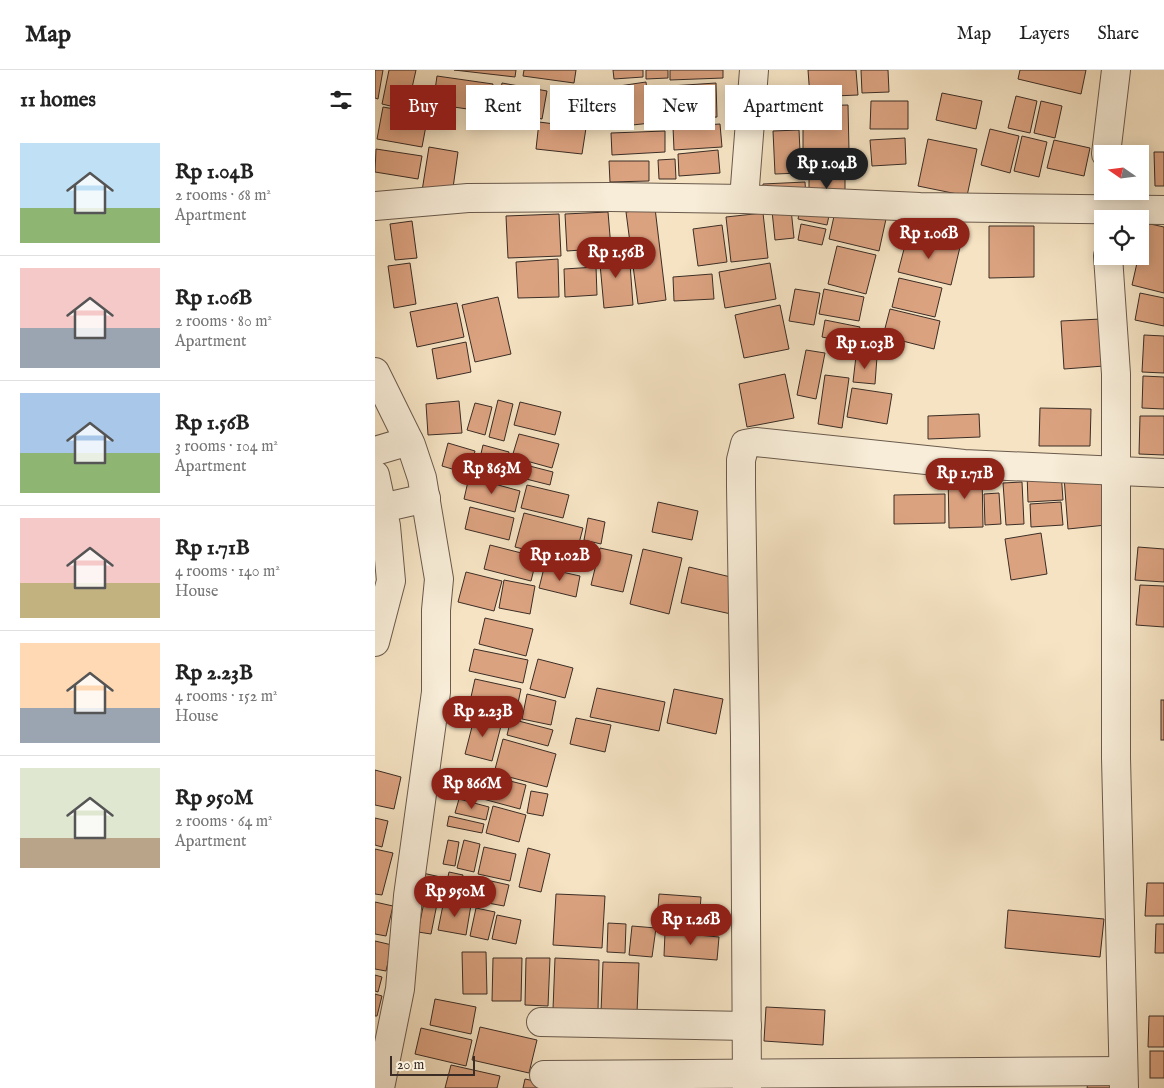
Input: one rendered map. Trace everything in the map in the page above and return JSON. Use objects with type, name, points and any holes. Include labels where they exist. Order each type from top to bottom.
[{"type":"street","points":[[744,200],[753,70]]},
{"type":"street","points":[[1107,145],[1116,70]]},
{"type":"street","points":[[375,206],[468,198],[610,197],[920,207],[1104,207],[1164,210]]},
{"type":"street","points":[[543,1074],[747,1081],[1124,1080],[1116,768],[1115,374],[1109,265]]},
{"type":"street","points":[[375,372],[386,453],[402,504],[439,579],[436,610],[436,692],[408,896],[400,989],[381,1088]]},
{"type":"street","points":[[747,1081],[741,486],[741,460],[745,444],[756,442],[964,464],[1164,473]]},
{"type":"street","points":[[375,642],[391,581],[402,504],[422,478],[386,453]]},
{"type":"street","points":[[541,1022],[747,1026]]},
{"type":"building","points":[[375,70],[383,70],[378,99],[375,98]]},
{"type":"building","points":[[389,70],[416,70],[413,85],[390,85],[390,106],[382,104]]},
{"type":"building","points":[[454,70],[516,70],[515,77]]},
{"type":"building","points":[[524,70],[576,70],[574,83],[523,76]]},
{"type":"building","points":[[613,70],[643,70],[643,77],[614,79]]},
{"type":"building","points":[[646,70],[668,70],[668,78],[646,79]]},
{"type":"building","points":[[670,70],[723,70],[723,78],[670,80]]},
{"type":"building","points":[[808,70],[856,70],[858,95],[842,96],[842,85],[809,85]]},
{"type":"building","points":[[861,70],[888,70],[889,92],[862,93]]},
{"type":"building","points":[[1020,70],[1086,70],[1081,94],[1018,79]]},
{"type":"building","points":[[437,76],[493,84],[466,85],[466,109],[456,107],[456,85],[436,85]]},
{"type":"building","points":[[646,82],[646,85],[644,85],[644,124],[634,125],[634,85],[626,85]]},
{"type":"building","points":[[716,83],[717,117],[715,117],[715,85],[686,85]]},
{"type":"building","points":[[540,90],[547,91],[542,119],[540,119]]},
{"type":"building","points":[[942,93],[982,101],[976,129],[936,120]]},
{"type":"building","points":[[1016,96],[1037,101],[1030,133],[1008,128]]},
{"type":"building","points":[[871,101],[908,101],[908,129],[870,129]]},
{"type":"building","points":[[1041,101],[1062,106],[1055,138],[1034,133]]},
{"type":"building","points":[[842,105],[848,105],[849,151],[803,152],[803,130],[842,130]]},
{"type":"building","points":[[383,107],[390,108],[390,130],[425,130],[422,147],[377,139]]},
{"type":"building","points":[[540,122],[550,123],[550,130],[586,130],[582,154],[536,149]]},
{"type":"building","points":[[715,124],[720,124],[722,147],[674,150],[673,130],[715,130]]},
{"type":"building","points":[[990,129],[1019,136],[1010,173],[981,165]]},
{"type":"building","points":[[799,130],[801,173],[775,174],[773,131]]},
{"type":"building","points":[[665,131],[665,152],[612,155],[611,133]]},
{"type":"building","points":[[1022,136],[1047,142],[1039,177],[1014,171]]},
{"type":"building","points":[[905,138],[906,164],[872,166],[870,140]]},
{"type":"building","points":[[928,139],[977,149],[967,196],[918,186]]},
{"type":"building","points":[[1054,140],[1090,148],[1084,176],[1047,168]]},
{"type":"building","points":[[429,147],[458,152],[452,195],[422,191]]},
{"type":"building","points":[[376,149],[422,156],[418,179],[375,172]]},
{"type":"building","points":[[718,150],[720,173],[679,176],[678,154]]},
{"type":"building","points":[[1154,152],[1164,152],[1164,186],[1155,186]]},
{"type":"building","points":[[675,159],[676,179],[659,179],[658,160]]},
{"type":"building","points":[[811,159],[839,159],[839,174],[811,174]]},
{"type":"building","points":[[609,161],[649,161],[649,181],[610,182]]},
{"type":"building","points":[[845,178],[845,201],[809,202],[809,179]]},
{"type":"building","points":[[805,182],[806,197],[763,199],[763,184]]},
{"type":"building","points":[[801,204],[830,211],[827,225],[798,219]]},
{"type":"building","points":[[836,207],[886,219],[879,251],[829,239]]},
{"type":"building","points":[[655,208],[666,300],[638,304],[626,212]]},
{"type":"building","points":[[791,209],[794,238],[775,240],[772,211]]},
{"type":"building","points":[[608,212],[611,248],[567,251],[565,214]]},
{"type":"building","points":[[763,213],[768,258],[731,262],[726,217]]},
{"type":"building","points":[[559,214],[561,256],[508,258],[506,216]]},
{"type":"building","points":[[412,221],[417,258],[395,260],[390,224]]},
{"type":"building","points":[[801,224],[826,229],[822,245],[798,240]]},
{"type":"building","points":[[1149,224],[1164,227],[1164,293],[1132,285],[1137,265],[1149,265]]},
{"type":"building","points":[[722,225],[727,262],[698,266],[693,229]]},
{"type":"building","points":[[989,226],[1034,226],[1034,277],[989,278]]},
{"type":"building","points":[[908,234],[960,247],[951,285],[898,272]]},
{"type":"building","points":[[837,246],[876,255],[866,294],[828,284]]},
{"type":"building","points":[[629,250],[633,305],[604,308],[599,253]]},
{"type":"building","points":[[558,259],[559,297],[518,298],[516,262]]},
{"type":"building","points":[[410,263],[416,304],[394,308],[388,266]]},
{"type":"building","points":[[770,263],[776,299],[725,308],[719,272]]},
{"type":"building","points":[[596,267],[597,295],[565,297],[564,269]]},
{"type":"building","points":[[712,274],[714,299],[674,301],[673,277]]},
{"type":"building","points":[[899,278],[942,288],[935,317],[892,307]]},
{"type":"building","points":[[795,289],[820,293],[814,325],[789,321]]},
{"type":"building","points":[[824,289],[864,297],[859,321],[819,314]]},
{"type":"building","points":[[1140,293],[1164,298],[1164,326],[1135,320]]},
{"type":"building","points":[[498,297],[511,354],[475,362],[462,305]]},
{"type":"building","points":[[457,303],[464,337],[417,347],[410,312]]},
{"type":"building","points":[[780,305],[789,349],[744,358],[735,315]]},
{"type":"building","points":[[890,309],[940,321],[934,349],[883,336]]},
{"type":"building","points":[[1101,319],[1104,366],[1064,369],[1061,321]]},
{"type":"building","points":[[825,320],[860,327],[856,344],[822,337]]},
{"type":"building","points":[[1144,335],[1164,336],[1164,373],[1142,372]]},
{"type":"building","points":[[466,342],[471,372],[437,379],[432,349]]},
{"type":"building","points":[[806,350],[825,353],[816,399],[797,395]]},
{"type":"building","points":[[856,356],[877,357],[875,384],[853,382]]},
{"type":"building","points":[[785,374],[794,418],[747,427],[739,384]]},
{"type":"building","points":[[825,375],[849,378],[842,428],[818,424]]},
{"type":"building","points":[[1143,376],[1164,377],[1164,409],[1142,408]]},
{"type":"building","points":[[852,388],[892,394],[887,424],[847,417]]},
{"type":"building","points":[[498,400],[513,404],[504,441],[489,437]]},
{"type":"building","points":[[459,401],[462,433],[428,435],[426,404]]},
{"type":"building","points":[[520,402],[561,412],[555,435],[514,425]]},
{"type":"building","points":[[475,403],[492,407],[485,435],[467,430]]},
{"type":"building","points":[[1040,408],[1091,409],[1090,446],[1039,446]]},
{"type":"building","points":[[979,414],[980,437],[928,439],[928,416]]},
{"type":"building","points":[[1140,416],[1164,416],[1164,455],[1139,454]]},
{"type":"building","points":[[519,434],[559,444],[552,468],[512,457]]},
{"type":"building","points":[[448,443],[475,451],[469,474],[442,466]]},
{"type":"building","points":[[483,445],[509,452],[502,477],[477,471]]},
{"type":"building","points":[[514,462],[553,472],[550,485],[510,475]]},
{"type":"building","points":[[982,472],[983,527],[949,528],[948,473]]},
{"type":"building","points":[[1061,472],[1063,500],[1028,502],[1027,473]]},
{"type":"building","points":[[1102,474],[1106,525],[1068,529],[1064,477]]},
{"type":"building","points":[[469,477],[520,491],[515,512],[464,499]]},
{"type":"building","points":[[1022,482],[1024,524],[1006,525],[1003,483]]},
{"type":"building","points":[[527,485],[569,495],[563,518],[521,508]]},
{"type":"building","points":[[999,493],[1001,524],[985,525],[984,494]]},
{"type":"building","points":[[945,494],[945,523],[894,524],[894,495]]},
{"type":"building","points":[[658,502],[698,511],[692,540],[652,532]]},
{"type":"building","points":[[1061,502],[1063,525],[1031,527],[1030,504]]},
{"type":"building","points":[[470,507],[514,518],[509,540],[465,529]]},
{"type":"building","points":[[524,513],[583,528],[574,562],[515,547]]},
{"type":"building","points":[[588,518],[605,522],[601,544],[584,540]]},
{"type":"building","points":[[1041,533],[1047,574],[1011,580],[1005,539]]},
{"type":"building","points":[[490,545],[537,557],[531,581],[484,569]]},
{"type":"building","points":[[1138,547],[1164,549],[1164,582],[1135,580]]},
{"type":"building","points":[[600,548],[632,555],[623,592],[591,585]]},
{"type":"building","points":[[643,549],[682,558],[669,614],[630,604]]},
{"type":"building","points":[[689,567],[739,579],[731,614],[681,603]]},
{"type":"building","points":[[544,568],[580,576],[576,597],[539,588]]},
{"type":"building","points":[[466,572],[502,581],[494,611],[458,602]]},
{"type":"building","points":[[504,580],[535,586],[530,614],[499,608]]},
{"type":"building","points":[[1140,585],[1164,586],[1164,627],[1136,625]]},
{"type":"building","points":[[485,618],[533,629],[526,656],[479,644]]},
{"type":"building","points":[[474,649],[528,660],[523,683],[469,671]]},
{"type":"building","points":[[538,659],[573,668],[565,698],[530,689]]},
{"type":"building","points":[[475,679],[521,689],[515,717],[469,706]]},
{"type":"building","points":[[597,688],[665,702],[659,731],[590,717]]},
{"type":"building","points":[[674,689],[723,699],[716,734],[667,723]]},
{"type":"building","points":[[527,694],[556,701],[551,725],[522,719]]},
{"type":"building","points":[[1161,700],[1164,700],[1164,740],[1161,740]]},
{"type":"building","points":[[475,715],[502,722],[492,761],[465,754]]},
{"type":"building","points":[[576,718],[611,725],[605,752],[570,744]]},
{"type":"building","points":[[511,719],[553,730],[548,746],[507,735]]},
{"type":"building","points":[[503,739],[556,754],[547,787],[494,773]]},
{"type":"building","points":[[375,770],[401,777],[394,809],[375,805]]},
{"type":"building","points":[[478,773],[526,785],[520,809],[472,796]]},
{"type":"building","points":[[531,791],[548,794],[543,816],[527,813]]},
{"type":"building","points":[[459,799],[489,807],[486,820],[455,813]]},
{"type":"building","points":[[493,806],[526,815],[519,842],[486,833]]},
{"type":"building","points":[[449,816],[484,824],[482,833],[447,826]]},
{"type":"building","points":[[375,818],[388,821],[382,847],[375,845]]},
{"type":"building","points":[[448,840],[459,842],[455,866],[443,864]]},
{"type":"building","points":[[464,840],[480,844],[474,872],[457,868]]},
{"type":"building","points":[[484,847],[516,854],[510,881],[478,874]]},
{"type":"building","points":[[528,848],[550,854],[541,892],[519,887]]},
{"type":"building","points":[[375,849],[393,853],[382,895],[375,894]]},
{"type":"building","points":[[418,872],[445,878],[441,899],[414,894]]},
{"type":"building","points":[[449,872],[463,875],[458,898],[444,895]]},
{"type":"building","points":[[465,878],[477,880],[472,903],[461,900]]},
{"type":"building","points":[[482,879],[509,885],[504,906],[477,901]]},
{"type":"building","points":[[1147,883],[1164,883],[1164,916],[1145,916]]},
{"type":"building","points":[[556,894],[605,896],[602,948],[553,945]]},
{"type":"building","points":[[659,894],[701,897],[699,923],[657,920]]},
{"type":"building","points":[[444,900],[471,905],[466,935],[438,930]]},
{"type":"building","points":[[375,902],[393,906],[386,936],[375,934]]},
{"type":"building","points":[[424,902],[437,904],[431,934],[418,932]]},
{"type":"building","points":[[476,908],[495,912],[488,940],[470,936]]},
{"type":"building","points":[[1008,910],[1104,919],[1100,957],[1005,948]]},
{"type":"building","points":[[497,915],[521,920],[516,944],[492,939]]},
{"type":"building","points":[[608,923],[626,924],[625,953],[607,952]]},
{"type":"building","points":[[1156,924],[1164,924],[1164,953],[1155,953]]},
{"type":"building","points":[[632,926],[656,928],[652,957],[629,955]]},
{"type":"building","points":[[665,932],[719,937],[717,960],[664,956]]},
{"type":"building","points":[[375,941],[392,945],[386,971],[375,969]]},
{"type":"building","points":[[462,952],[486,952],[487,994],[463,994]]},
{"type":"building","points":[[493,958],[522,958],[521,1001],[492,1001]]},
{"type":"building","points":[[526,958],[550,958],[548,1006],[525,1005]]},
{"type":"building","points":[[555,958],[599,960],[598,1011],[553,1009]]},
{"type":"building","points":[[603,962],[639,963],[637,1013],[601,1012]]},
{"type":"building","points":[[375,975],[382,977],[378,992],[375,991]]},
{"type":"building","points":[[375,994],[382,996],[377,1016],[375,1016]]},
{"type":"building","points":[[435,999],[476,1007],[471,1034],[430,1025]]},
{"type":"building","points":[[766,1007],[825,1010],[823,1045],[764,1041]]},
{"type":"building","points":[[1149,1016],[1164,1016],[1164,1047],[1148,1047]]},
{"type":"building","points":[[480,1027],[537,1040],[529,1073],[472,1060]]},
{"type":"building","points":[[421,1028],[472,1040],[466,1066],[415,1054]]},
{"type":"building","points":[[1150,1051],[1164,1051],[1164,1078],[1150,1078]]},
{"type":"building","points":[[451,1065],[500,1076],[497,1088],[445,1088]]},
{"type":"building","points":[[1089,1077],[1116,1082],[1115,1088],[1087,1088]]},
{"type":"building","points":[[525,1079],[568,1088],[523,1088]]}]
